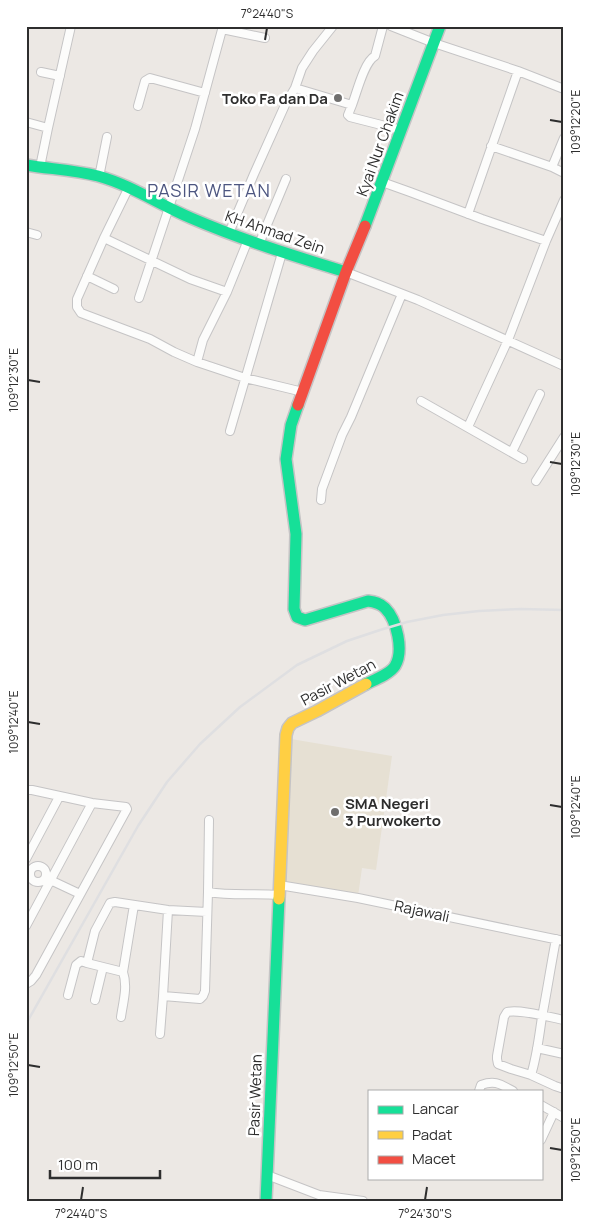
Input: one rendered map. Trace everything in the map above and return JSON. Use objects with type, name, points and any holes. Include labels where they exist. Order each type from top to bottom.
[{"type":"street","points":[[40,167],[70,26]]},
{"type":"street","points":[[229,233],[285,105],[295,88],[302,68],[333,26]]},
{"type":"street","points":[[383,26],[375,56],[370,59],[348,115],[401,130]]},
{"type":"street","points":[[391,26],[564,89]]},
{"type":"street","name":"Kyai Nur Chakim","points":[[346,272],[368,220],[440,26]]},
{"type":"street","points":[[139,298],[195,129],[223,27],[266,38]]},
{"type":"street","points":[[468,214],[518,71]]},
{"type":"street","points":[[42,72],[60,76]]},
{"type":"street","points":[[138,106],[145,81],[150,78],[205,93]]},
{"type":"street","points":[[295,88],[352,105]]},
{"type":"street","points":[[26,122],[48,128]]},
{"type":"street","points":[[99,177],[107,137]]},
{"type":"street","points":[[552,166],[564,138]]},
{"type":"street","points":[[491,146],[552,166],[564,173]]},
{"type":"street","name":"KH Ahmad Zein","points":[[27,167],[78,172],[99,177],[129,187],[168,208],[229,233],[282,253],[346,272]]},
{"type":"street","points":[[197,362],[203,340],[226,292],[286,180]]},
{"type":"street","points":[[382,182],[546,241]]},
{"type":"street","points":[[129,187],[77,299],[77,307],[81,313],[150,339],[197,362],[245,378],[303,392]]},
{"type":"street","points":[[468,427],[508,340],[564,200]]},
{"type":"street","points":[[26,232],[37,235]]},
{"type":"street","points":[[104,238],[190,279],[226,292]]},
{"type":"street","points":[[230,431],[282,253]]},
{"type":"street","points":[[346,272],[402,294],[564,366]]},
{"type":"street","name":"Pasir Wetan","points":[[266,1201],[286,735],[292,723],[392,670],[400,654],[397,633],[391,615],[382,604],[366,601],[305,620],[299,618],[294,609],[296,534],[286,459],[291,425],[346,272]]},
{"type":"street","points":[[87,276],[114,289]]},
{"type":"street","points":[[321,500],[322,489],[342,435],[402,294]]},
{"type":"street","points":[[512,452],[540,394]]},
{"type":"street","points":[[421,401],[523,459]]},
{"type":"street","points":[[536,481],[564,437]]},
{"type":"street","points":[[26,791],[32,790],[92,803],[126,807],[127,809],[36,975],[31,982],[26,984]]},
{"type":"street","points":[[26,859],[59,797]]},
{"type":"street","points":[[26,926],[48,879],[92,803]]},
{"type":"street","points":[[163,996],[200,999],[205,991],[209,820]]},
{"type":"street","points":[[29,869],[42,868],[46,872],[48,879],[80,894]]},
{"type":"street","name":"Rajawali","points":[[208,892],[238,895],[261,894],[279,890],[358,898],[560,940]]},
{"type":"street","points":[[88,963],[96,931],[110,904],[115,902],[168,910],[207,912]]},
{"type":"street","points":[[121,1017],[126,988],[124,972],[134,905]]},
{"type":"street","points":[[160,1034],[168,910]]},
{"type":"street","points":[[532,1075],[560,940]]},
{"type":"street","points":[[68,995],[76,964],[81,961],[124,972]]},
{"type":"street","points":[[95,1000],[103,967]]},
{"type":"street","points":[[564,1020],[513,1011],[507,1012],[504,1017],[497,1062],[564,1089]]},
{"type":"street","points":[[537,1048],[564,1054]]},
{"type":"street","points":[[479,1090],[481,1084],[490,1082],[499,1083],[510,1090]]},
{"type":"street","points":[[542,1106],[564,1118]]},
{"type":"street","points":[[542,1138],[554,1112]]},
{"type":"street","points":[[267,1175],[320,1195],[363,1201]]},
{"type":"shaded area","name":"SMA Negeri 3 Purwokerto","points":[[291,739],[392,756],[376,870],[362,868],[358,896],[282,882]]},
{"type":"railway","points":[[26,1024],[138,826],[167,782],[200,744],[240,707],[297,665],[347,641],[380,630],[407,622],[443,615],[479,611],[521,609],[564,610]]},
{"type":"traffic: fast","points":[[365,226],[440,26]]},
{"type":"traffic: fast","points":[[26,165],[80,172],[110,180],[210,226],[346,272]]},
{"type":"traffic: fast","points":[[298,405],[291,425],[286,459],[296,534],[294,609],[297,617],[305,620],[368,601],[377,603],[385,608],[396,628],[399,644],[398,660],[389,672],[366,684]]},
{"type":"traffic: fast","points":[[266,1201],[279,899]]},
{"type":"traffic: slow","points":[[279,899],[286,735],[288,728],[292,723],[366,684]]},
{"type":"traffic: jam","points":[[298,405],[346,272],[365,226]]},
{"type":"place","name":"Toko Fa dan Da","points":[[338,98]]},
{"type":"place","name":"SMA Negeri 3 Purwokerto","points":[[335,812]]},
{"type":"district","name":"PASIR WETAN","points":[[209,190]]}]
